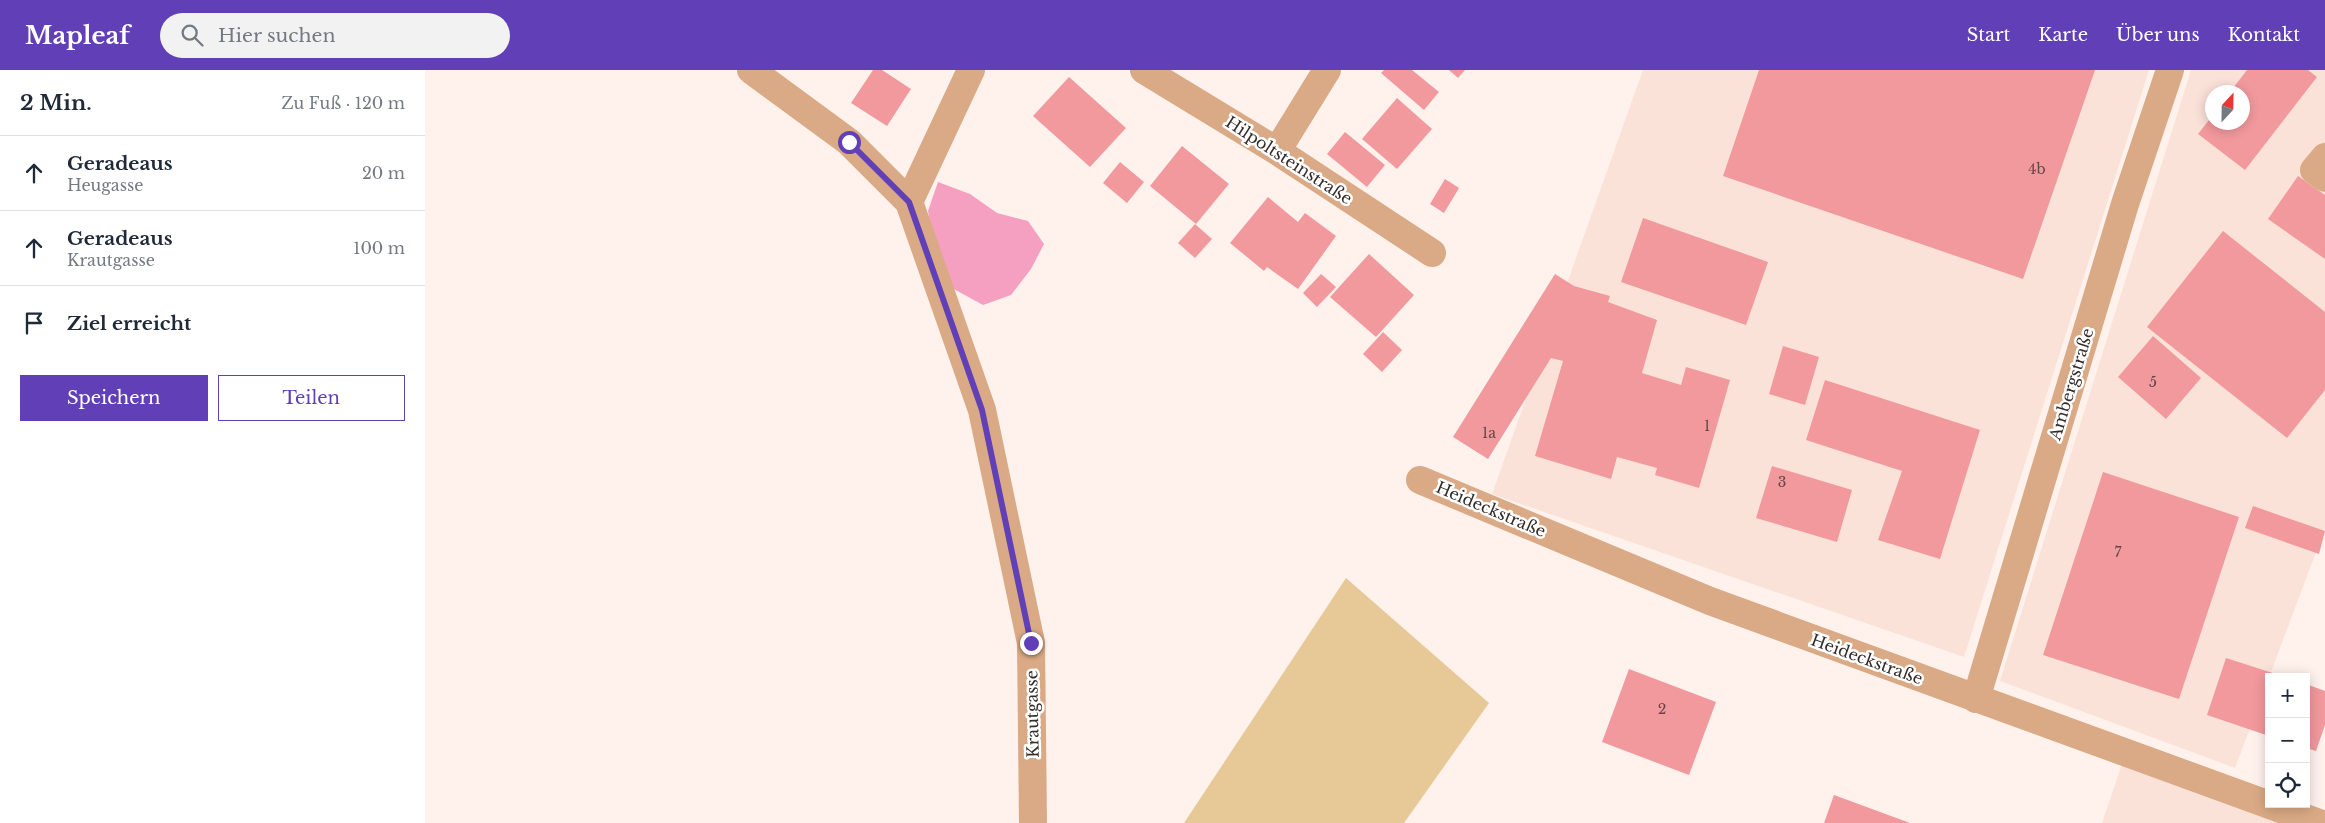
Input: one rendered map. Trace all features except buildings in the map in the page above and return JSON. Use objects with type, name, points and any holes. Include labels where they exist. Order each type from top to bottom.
[{"type":"street","points":[[751,70],[849,142],[909,202],[971,70]]},
{"type":"street","name":"Hilpoltsteinstraße","points":[[1144,70],[1277,151],[1432,253]]},
{"type":"street","points":[[1277,151],[1327,70]]},
{"type":"street","name":"Ambergstraße","points":[[1975,700],[2125,204],[2169,70]]},
{"type":"street","points":[[2325,157],[2315,170],[2325,178]]},
{"type":"street","name":"Krautgasse","points":[[909,202],[982,410],[1031,643],[1033,823]]},
{"type":"street","name":"Heideckstraße","points":[[1420,480],[1709,601],[1975,700],[2319,823]]},
{"type":"shaded area","points":[[1643,70],[2149,70],[1964,657],[1492,494]]},
{"type":"shaded area","points":[[2191,70],[2325,70],[2325,528],[2271,673],[2265,673],[2265,688],[2235,768],[2000,681]]},
{"type":"shaded area","points":[[938,182],[970,194],[997,213],[1028,221],[1044,244],[1031,269],[1011,295],[983,305],[952,288],[932,237],[928,211]]},
{"type":"shaded area","points":[[1346,578],[1489,703],[1404,823],[1184,823]]},
{"type":"shaded area","points":[[2122,764],[2285,823],[2102,823]]},
{"type":"route","points":[[849,142],[909,202],[982,410],[1031,643]]}]
